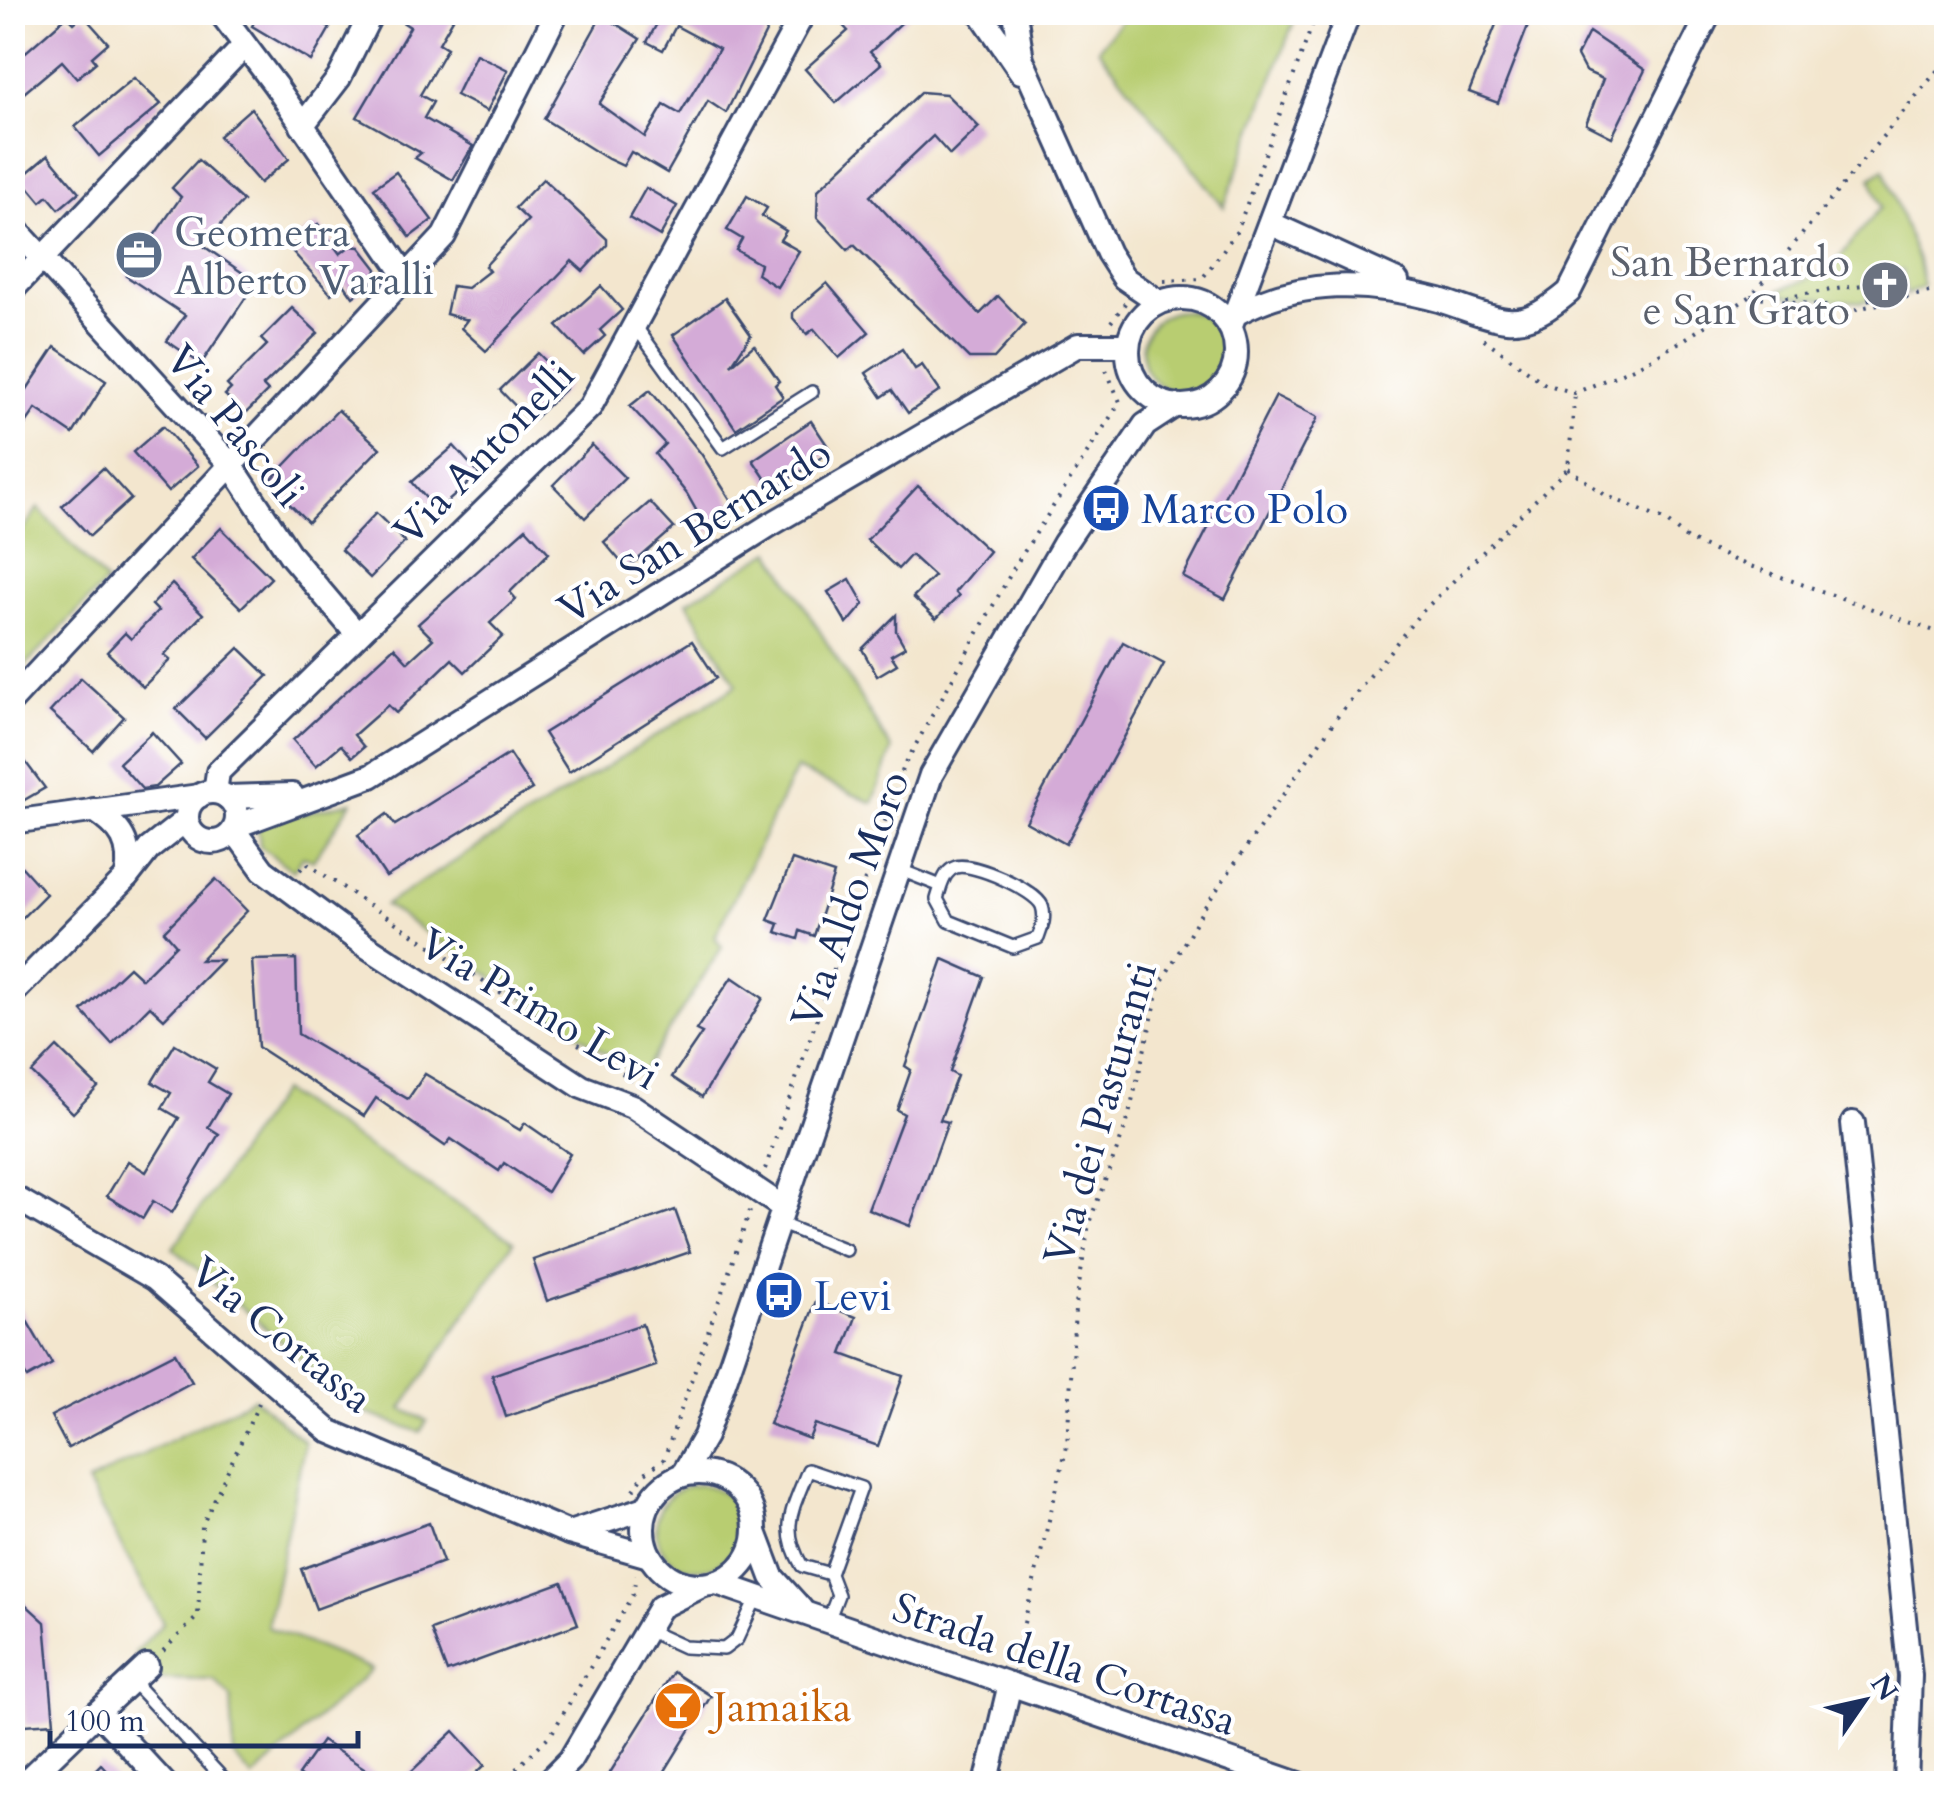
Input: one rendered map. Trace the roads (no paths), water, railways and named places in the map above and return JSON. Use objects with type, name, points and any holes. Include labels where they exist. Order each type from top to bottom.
[{"type":"street","points":[[220,12],[408,279]]},
{"type":"street","points":[[302,126],[339,78],[372,12]]},
{"type":"street","points":[[12,700],[444,236],[557,12]]},
{"type":"street","name":"Via Antonelli","points":[[203,814],[218,772],[590,407],[804,12]]},
{"type":"street","points":[[980,12],[1042,104]]},
{"type":"street","points":[[1015,12],[1022,60],[1108,253],[1142,298]]},
{"type":"street","points":[[1232,320],[1245,280],[1272,224],[1349,12]]},
{"type":"street","points":[[1232,320],[1276,295],[1322,285],[1373,285],[1508,320],[1542,314],[1569,292],[1710,12]]},
{"type":"street","points":[[12,290],[244,46]]},
{"type":"street","points":[[1272,224],[1437,299]]},
{"type":"street","name":"Via Pascoli","points":[[12,225],[232,466],[290,556],[356,633]]},
{"type":"street","points":[[1206,302],[1245,280]]},
{"type":"street","points":[[1142,298],[1190,298],[1206,302],[1232,320]]},
{"type":"street","points":[[1142,298],[1123,333],[1134,378],[1144,391],[1174,406]]},
{"type":"street","name":"Via Aldo Moro","points":[[683,1474],[705,1436],[939,760],[1064,544],[1145,425],[1174,406],[1208,400],[1221,390],[1236,360],[1232,320]]},
{"type":"street","name":"Via San Bernardo","points":[[306,798],[203,814],[222,841],[235,828],[371,776],[768,526],[1078,345],[1123,333]]},
{"type":"street","points":[[1144,391],[1145,425]]},
{"type":"street","points":[[12,822],[105,809],[203,814]]},
{"type":"street","points":[[105,809],[126,838],[130,857],[127,877]]},
{"type":"street","points":[[12,994],[127,877],[148,849],[203,814]]},
{"type":"street","name":"Via Primo Levi","points":[[203,814],[238,814],[235,828],[263,870]]},
{"type":"street","name":"Via Primo Levi","points":[[203,814],[263,870],[360,942],[582,1087],[632,1106],[779,1214]]},
{"type":"street","points":[[1852,1123],[1910,1676],[1906,1784]]},
{"type":"street","name":"Via Cortassa","points":[[12,1196],[155,1279],[329,1431],[569,1533],[644,1557]]},
{"type":"street","points":[[705,1436],[714,1474]]},
{"type":"street","points":[[660,1607],[644,1557],[642,1524],[646,1508],[665,1483],[683,1474],[714,1474],[745,1496],[772,1577],[817,1618]]},
{"type":"street","points":[[569,1533],[646,1508]]},
{"type":"street","points":[[546,1784],[570,1760],[660,1607],[744,1563],[755,1532]]},
{"type":"street","points":[[644,1557],[677,1581],[710,1584]]},
{"type":"street","name":"Strada della Cortassa","points":[[710,1584],[757,1596],[1298,1784]]},
{"type":"street","points":[[23,1784],[140,1674]]},
{"type":"street","points":[[986,1784],[1010,1684]]},
{"type":"street","points":[[98,1712],[165,1784]]},
{"type":"lane","points":[[636,327],[724,448],[812,392]]},
{"type":"lane","points":[[957,866],[1029,890],[1041,904],[1044,922],[1038,938],[1012,946],[949,921],[937,899],[941,886],[946,874],[957,866]]},
{"type":"lane","points":[[898,870],[941,886]]},
{"type":"lane","points":[[779,1214],[846,1250]]},
{"type":"lane","points":[[817,1618],[838,1595],[830,1574],[861,1488],[808,1470],[790,1520],[788,1542],[802,1566],[830,1574]]},
{"type":"lane","points":[[647,1630],[684,1648],[724,1649],[737,1638],[757,1596]]},
{"type":"lane","points":[[140,1674],[228,1784]]},
{"type":"place","name":"Geometra Alberto Varalli","points":[[139,255]]},
{"type":"place","name":"San Bernardo e San Grato","points":[[1885,285]]},
{"type":"place","name":"Marco Polo","points":[[1106,508]]},
{"type":"place","name":"Levi","points":[[779,1295]]},
{"type":"place","name":"Jamaika","points":[[678,1706]]}]
